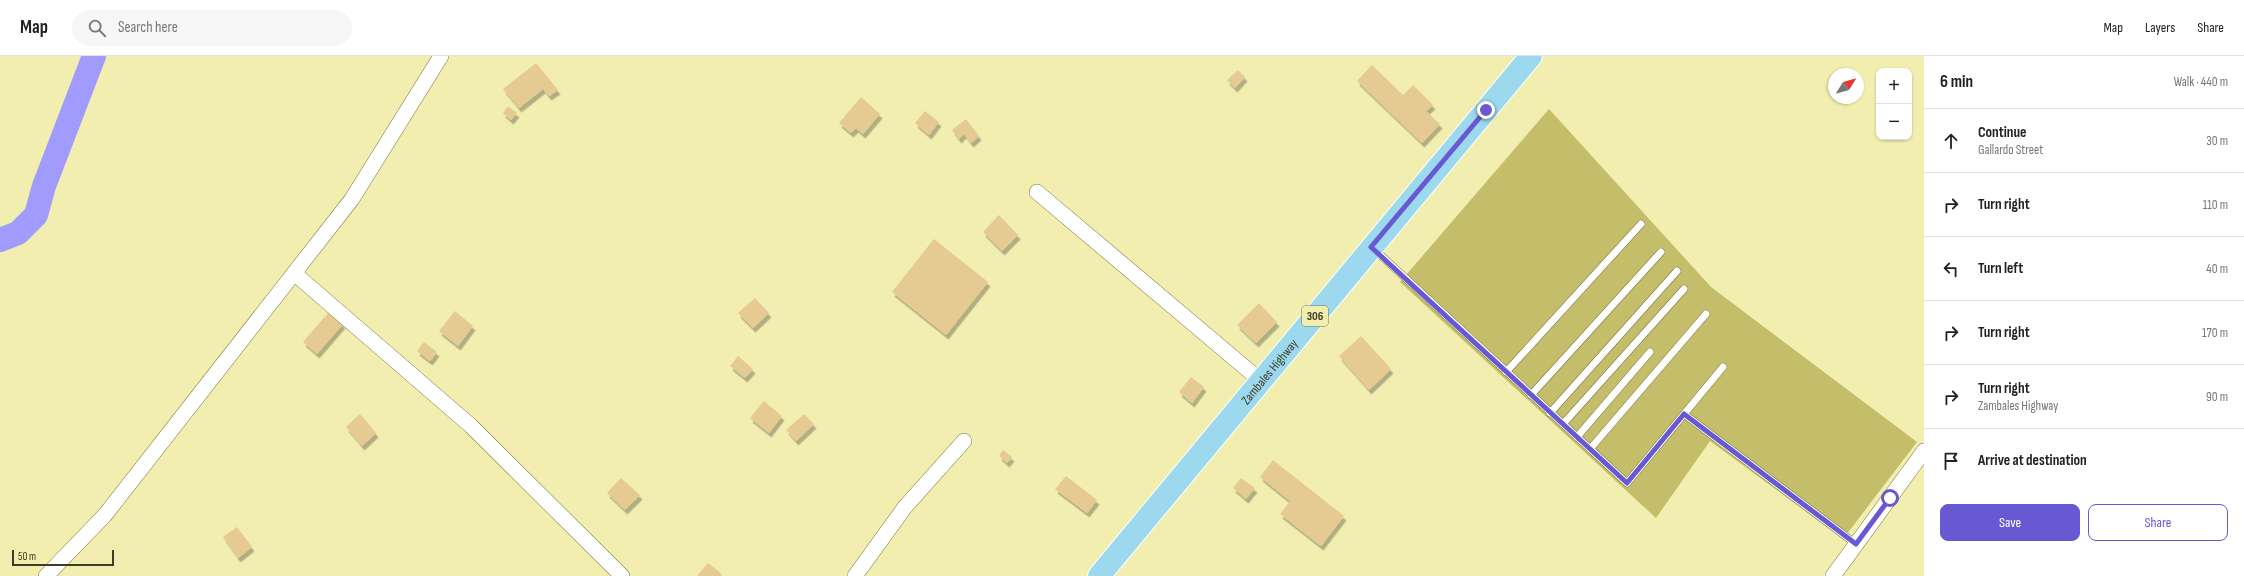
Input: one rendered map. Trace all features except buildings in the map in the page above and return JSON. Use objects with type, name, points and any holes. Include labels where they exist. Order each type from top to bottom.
[{"type":"main road","name":"Zambales Highway","points":[[1100,576],[1371,247],[1531,56]]},
{"type":"street","points":[[46,576],[105,515],[352,199],[441,56]]},
{"type":"street","points":[[1038,192],[1261,381]]},
{"type":"street","points":[[294,272],[471,426],[622,576]]},
{"type":"street","points":[[856,576],[905,507],[964,441]]},
{"type":"street","points":[[1833,576],[1924,451]]},
{"type":"lane","points":[[1506,372],[1641,224]]},
{"type":"lane","points":[[1371,247],[1627,483],[1723,367]]},
{"type":"lane","points":[[1531,395],[1660,252]]},
{"type":"lane","points":[[1550,412],[1677,271]]},
{"type":"lane","points":[[1563,424],[1684,289]]},
{"type":"lane","points":[[1590,449],[1706,314]]},
{"type":"lane","points":[[1577,437],[1650,352]]},
{"type":"lane","points":[[1684,414],[1856,544]]},
{"type":"shaded area","points":[[1549,109],[1711,287],[1917,442],[1843,539],[1710,441],[1656,518],[1400,282]]},
{"type":"waterway","points":[[0,240],[18,233],[36,215],[44,186],[94,56]]},
{"type":"route","points":[[1486,110],[1371,247],[1627,483],[1684,414],[1856,544],[1890,498]]}]
